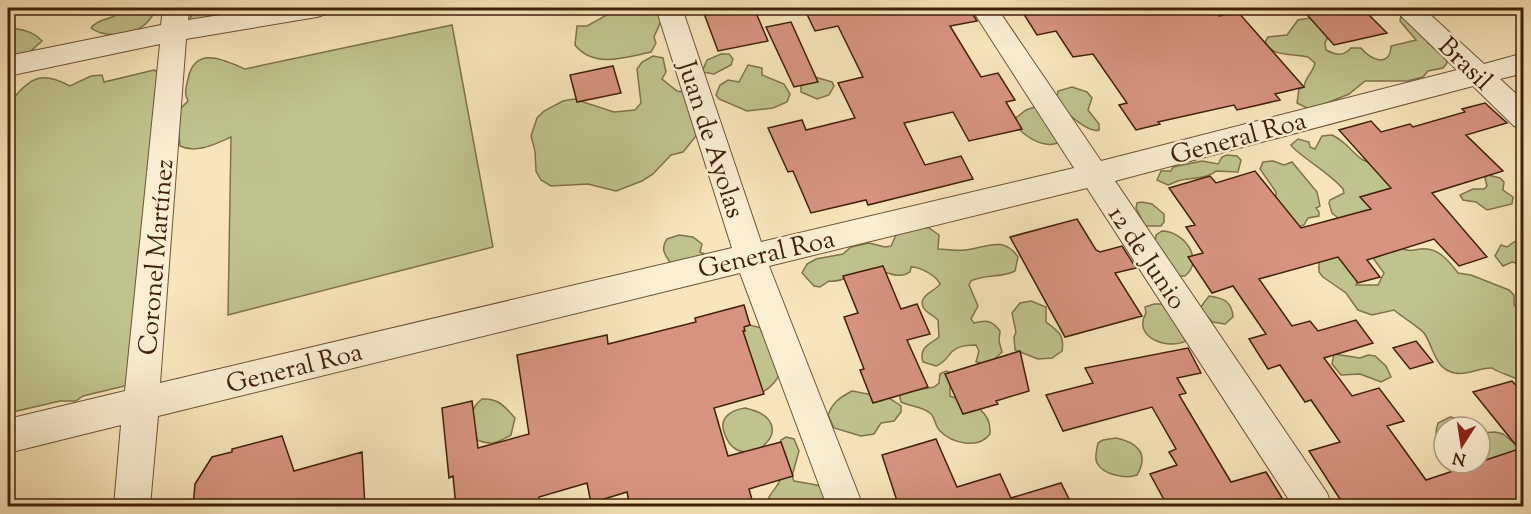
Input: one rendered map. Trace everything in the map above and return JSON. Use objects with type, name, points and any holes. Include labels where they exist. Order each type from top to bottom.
[{"type":"street","points":[[8,66],[175,20],[317,8]]},
{"type":"street","name":"Juan de Ayolas","points":[[669,8],[750,256],[845,507]]},
{"type":"street","name":"12 de Junio","points":[[984,8],[1314,507]]},
{"type":"street","name":"Brasil","points":[[1408,8],[1524,118]]},
{"type":"street","name":"Coronel Martínez","points":[[132,507],[143,403],[175,20]]},
{"type":"street","name":"General Roa","points":[[8,436],[1094,175],[1524,63]]},
{"type":"green space","points":[[122,8],[158,8],[145,24],[131,32],[110,34],[91,28],[115,15]]},
{"type":"green space","points":[[196,8],[233,8],[238,12],[231,21],[194,25],[190,18]]},
{"type":"green space","points":[[615,8],[689,9],[683,17],[661,21],[654,37],[656,43],[651,52],[611,59],[591,57],[575,45],[577,26],[587,26],[616,10]]},
{"type":"green space","points":[[1401,15],[1427,37],[1428,43],[1446,56],[1447,63],[1443,68],[1428,71],[1423,77],[1407,81],[1365,81],[1349,94],[1317,107],[1307,108],[1297,103],[1299,89],[1304,87],[1315,63],[1308,57],[1273,51],[1265,42],[1268,37],[1287,35],[1298,20],[1316,17],[1328,37],[1325,43],[1326,50],[1339,54],[1351,48],[1361,48],[1369,56],[1383,60],[1390,53],[1391,46],[1416,40],[1400,21]]},
{"type":"green space","points":[[452,25],[493,247],[228,315],[231,137],[199,149],[180,146],[177,112],[188,101],[186,90],[192,68],[197,62],[211,58],[220,59],[245,69]]},
{"type":"green space","points":[[8,28],[26,31],[42,41],[23,58],[8,63]]},
{"type":"green space","points":[[721,54],[729,54],[733,59],[731,65],[714,74],[702,72],[707,60]]},
{"type":"green space","points":[[653,56],[663,58],[666,72],[662,79],[677,91],[689,93],[712,122],[683,152],[671,155],[653,174],[616,191],[588,184],[551,186],[541,180],[536,171],[535,151],[531,136],[537,118],[544,111],[563,101],[574,99],[614,112],[635,110],[641,103],[637,69],[642,62]]},
{"type":"green space","points":[[748,65],[762,68],[762,75],[784,84],[790,94],[787,102],[773,108],[747,111],[719,99],[716,95],[720,85],[728,80],[739,82]]},
{"type":"green space","points":[[154,70],[166,77],[133,384],[83,396],[76,401],[60,401],[8,413],[8,100],[13,99],[26,85],[39,78],[53,79],[70,86],[91,76],[102,75],[104,82]]},
{"type":"green space","points":[[815,77],[832,82],[834,86],[829,95],[817,99],[801,92],[801,84]]},
{"type":"green space","points":[[1072,87],[1087,92],[1092,98],[1088,110],[1099,124],[1099,130],[1083,125],[1056,101],[1058,91]]},
{"type":"green space","points":[[1035,107],[1059,139],[1058,143],[1038,142],[1021,131],[1012,121],[1026,110]]},
{"type":"green space","points":[[1332,135],[1363,160],[1386,169],[1392,190],[1381,191],[1378,194],[1377,210],[1352,229],[1332,213],[1329,203],[1330,200],[1344,193],[1343,189],[1291,145],[1298,139],[1309,142],[1310,147],[1315,149],[1322,136]]},
{"type":"green space","points":[[1237,156],[1241,160],[1238,172],[1216,171],[1208,176],[1168,185],[1157,180],[1161,171],[1171,171],[1173,167],[1202,161],[1218,164],[1222,157]]},
{"type":"green space","points":[[1273,161],[1284,165],[1292,162],[1317,192],[1320,206],[1316,208],[1319,216],[1308,218],[1304,225],[1298,227],[1276,200],[1276,192],[1260,169],[1263,162]]},
{"type":"green space","points":[[1488,175],[1500,178],[1504,182],[1503,190],[1513,197],[1512,204],[1487,210],[1476,202],[1463,200],[1460,195],[1473,189],[1484,189],[1487,186],[1485,178]]},
{"type":"green space","points":[[1137,203],[1152,204],[1164,214],[1164,222],[1161,226],[1145,226],[1136,208]]},
{"type":"green space","points":[[917,226],[929,228],[939,235],[938,249],[963,250],[994,244],[1006,246],[1018,257],[1015,271],[976,279],[969,285],[978,306],[971,319],[974,323],[985,321],[991,323],[1000,331],[999,341],[1002,352],[989,364],[976,362],[979,351],[976,345],[959,347],[936,366],[923,362],[924,349],[939,337],[938,320],[926,311],[922,303],[925,296],[940,284],[923,270],[911,267],[910,272],[896,275],[872,270],[829,281],[820,287],[814,286],[802,273],[807,264],[816,259],[843,254],[851,247],[869,243],[885,247],[891,246],[897,233]]},
{"type":"green space","points":[[1162,231],[1178,236],[1189,248],[1193,262],[1185,276],[1179,276],[1155,243],[1156,235]]},
{"type":"green space","points":[[679,235],[693,237],[702,244],[700,252],[711,257],[671,264],[664,252],[664,246],[667,239]]},
{"type":"green space","points":[[1523,241],[1523,265],[1512,262],[1503,266],[1495,256],[1501,245],[1507,247],[1514,242]]},
{"type":"green space","points":[[1401,248],[1433,250],[1447,260],[1458,273],[1471,275],[1509,290],[1514,295],[1514,305],[1523,312],[1523,362],[1518,368],[1523,373],[1523,383],[1492,368],[1464,373],[1448,371],[1435,357],[1424,333],[1418,328],[1394,310],[1372,315],[1358,310],[1346,293],[1319,272],[1319,258],[1344,254],[1359,277],[1356,285],[1378,285],[1384,273],[1373,258]]},
{"type":"green space","points":[[1209,296],[1222,299],[1231,307],[1233,317],[1225,324],[1212,322],[1200,308]]},
{"type":"green space","points":[[1031,301],[1046,307],[1046,322],[1061,337],[1062,351],[1052,358],[1038,359],[1015,350],[1016,332],[1012,313],[1020,303]]},
{"type":"green space","points":[[1167,304],[1189,339],[1173,344],[1148,336],[1143,322],[1145,307]]},
{"type":"green space","points":[[746,324],[769,330],[783,367],[774,383],[759,394],[738,330]]},
{"type":"green space","points":[[1334,354],[1360,358],[1368,355],[1375,356],[1386,366],[1391,377],[1381,382],[1360,374],[1341,375],[1332,364]]},
{"type":"green space","points":[[946,371],[952,373],[953,379],[950,384],[950,396],[978,408],[987,418],[990,434],[985,439],[965,443],[951,439],[940,431],[928,411],[901,402],[899,393],[934,387],[939,383],[940,374]]},
{"type":"green space","points":[[852,391],[889,398],[901,406],[901,412],[894,421],[881,423],[874,434],[861,436],[834,428],[828,415],[837,401]]},
{"type":"green space","points":[[482,399],[497,402],[515,418],[511,435],[493,443],[475,439],[472,412]]},
{"type":"green space","points":[[745,408],[763,415],[771,425],[771,435],[765,444],[755,451],[743,452],[732,446],[724,432],[725,418],[736,410]]},
{"type":"green space","points":[[1492,432],[1503,434],[1523,450],[1506,475],[1492,464]]},
{"type":"green space","points":[[786,437],[794,439],[799,451],[792,476],[794,481],[822,486],[833,506],[766,506],[780,480],[779,445]]},
{"type":"green space","points":[[1116,438],[1130,442],[1139,450],[1142,460],[1137,475],[1115,475],[1104,470],[1097,463],[1098,443]]},
{"type":"building","points":[[702,8],[754,8],[768,41],[718,51]]},
{"type":"building","points":[[804,8],[969,8],[977,21],[950,26],[981,77],[998,73],[1015,100],[1006,102],[1022,129],[969,141],[953,112],[904,123],[925,165],[961,156],[973,179],[868,205],[866,200],[811,213],[793,171],[788,172],[768,128],[802,120],[806,130],[855,118],[838,83],[863,77],[838,26],[815,31]]},
{"type":"building","points":[[1020,8],[1211,8],[1219,16],[1238,12],[1304,87],[1275,94],[1280,100],[1237,110],[1234,105],[1158,122],[1160,124],[1136,130],[1119,105],[1127,103],[1093,54],[1073,57],[1056,31],[1037,35]]},
{"type":"building","points":[[1301,8],[1362,8],[1387,33],[1334,45]]},
{"type":"building","points":[[791,22],[818,82],[794,87],[766,27]]},
{"type":"building","points":[[613,66],[621,93],[577,102],[570,75]]},
{"type":"building","points":[[1485,103],[1507,123],[1466,135],[1503,171],[1432,193],[1487,257],[1459,266],[1434,239],[1367,260],[1380,277],[1358,283],[1338,257],[1259,279],[1292,326],[1310,321],[1318,331],[1356,320],[1373,343],[1324,358],[1352,396],[1379,388],[1404,421],[1387,426],[1426,480],[1441,475],[1492,475],[1492,458],[1519,449],[1473,392],[1512,381],[1524,394],[1524,507],[1345,507],[1309,451],[1340,442],[1311,400],[1305,402],[1280,365],[1268,369],[1249,339],[1266,334],[1233,286],[1212,293],[1188,257],[1203,253],[1186,227],[1195,225],[1169,188],[1210,176],[1216,183],[1255,171],[1301,228],[1371,209],[1360,197],[1391,188],[1339,130],[1371,121],[1381,132],[1410,124],[1413,127],[1465,112],[1462,109]]},
{"type":"building","points":[[1077,219],[1096,250],[1100,252],[1122,246],[1136,268],[1115,273],[1142,316],[1065,337],[1010,237]]},
{"type":"building","points":[[883,266],[901,309],[917,304],[930,334],[907,340],[928,387],[873,403],[860,370],[864,369],[844,317],[858,313],[843,276]]},
{"type":"building","points":[[744,305],[750,325],[744,327],[745,331],[743,331],[764,394],[714,408],[728,456],[781,442],[793,476],[749,489],[754,507],[630,507],[627,492],[591,503],[587,483],[539,497],[540,507],[456,507],[453,476],[449,478],[442,408],[472,401],[478,448],[529,434],[517,355],[607,335],[608,344],[696,322],[695,318]]},
{"type":"building","points":[[1416,341],[1433,362],[1410,369],[1393,348]]},
{"type":"building","points":[[1188,348],[1201,373],[1177,378],[1186,393],[1179,395],[1231,482],[1266,472],[1282,498],[1249,507],[1168,507],[1150,474],[1177,465],[1169,452],[1176,449],[1152,407],[1063,431],[1046,395],[1093,383],[1085,368]]},
{"type":"building","points":[[1020,351],[1029,391],[996,401],[998,404],[963,414],[945,374]]},
{"type":"building","points":[[282,436],[294,471],[362,452],[365,507],[193,507],[195,484],[212,457],[232,452],[232,449]]},
{"type":"building","points":[[936,439],[957,487],[1000,474],[1011,498],[1061,483],[1073,507],[1002,507],[1002,504],[993,507],[899,507],[882,455]]}]
